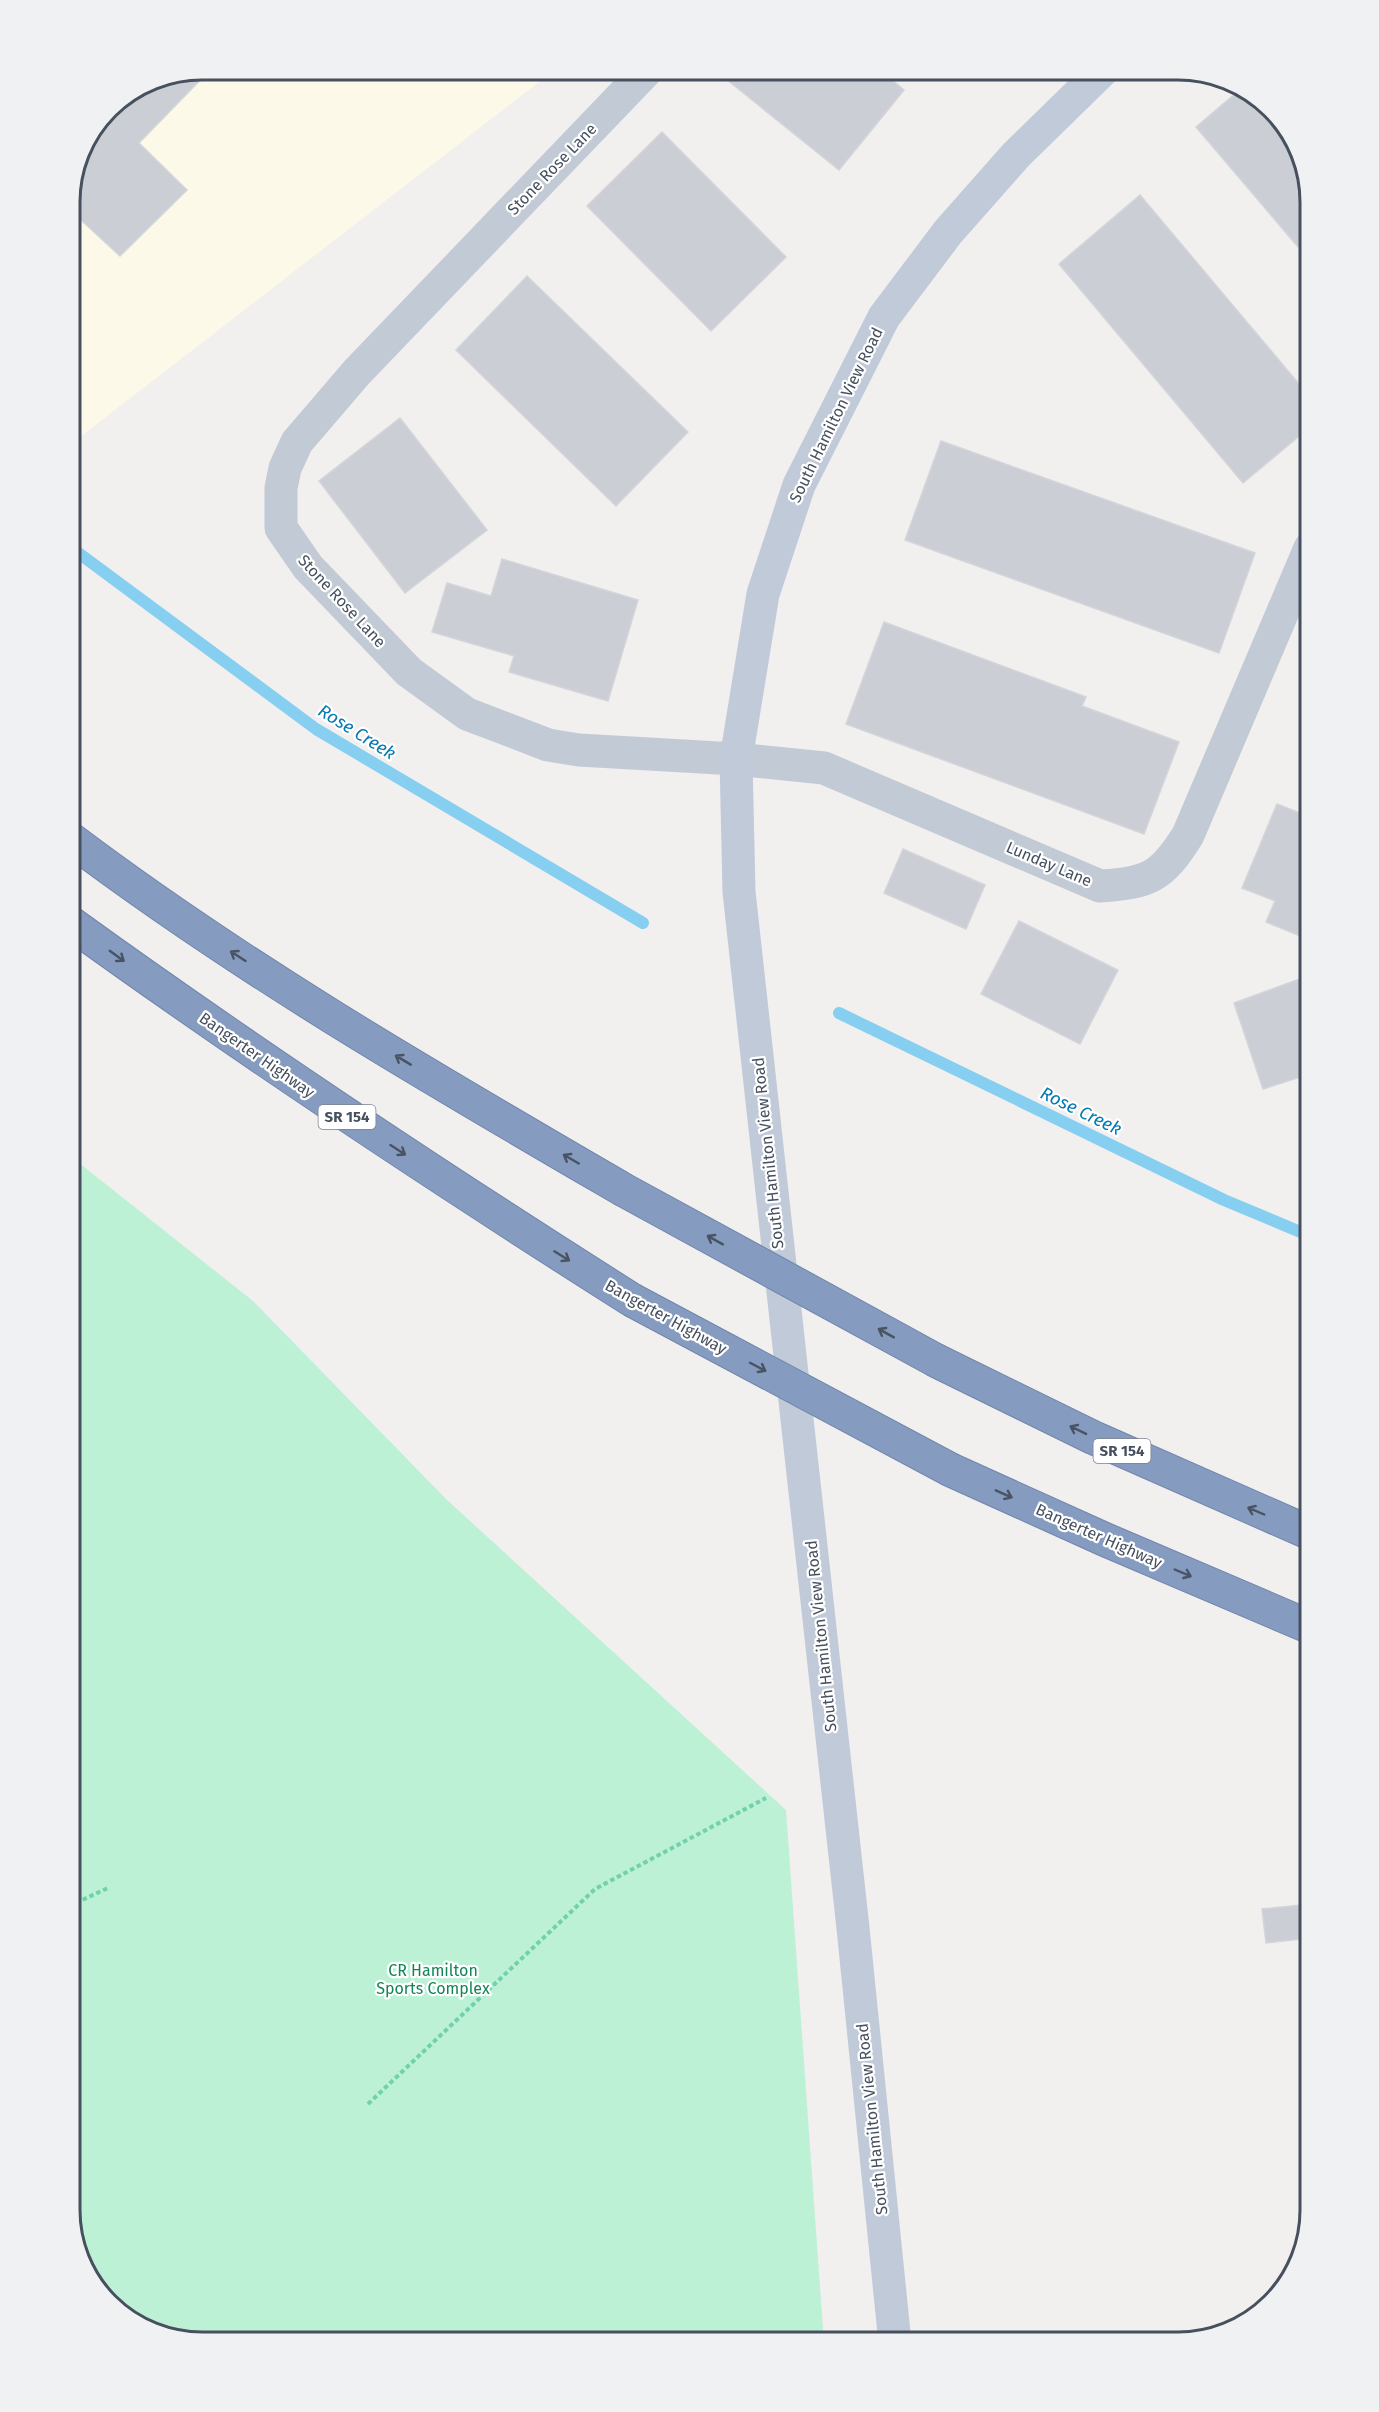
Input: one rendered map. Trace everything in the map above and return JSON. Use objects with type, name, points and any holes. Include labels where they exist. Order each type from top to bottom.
[{"type":"highway","name":"SR 154","points":[[80,846],[195,928],[322,1011],[622,1189],[937,1361],[1092,1437],[1300,1529]]},
{"type":"highway","name":"Bangerter Highway","points":[[80,930],[321,1099],[475,1201],[632,1300],[951,1470],[1106,1540],[1300,1623]]},
{"type":"street","name":"Stone Rose Lane","points":[[637,80],[357,372],[297,442],[283,478],[280,507],[281,528],[308,567],[409,672],[467,714],[548,745],[579,750],[736,759]]},
{"type":"street","name":"South Hamilton View Road","points":[[894,2332],[850,1904],[739,892],[736,759],[763,594],[799,485],[884,317],[948,232],[1016,155],[1093,80]]},
{"type":"street","name":"Lunday Lane","points":[[736,759],[824,768],[1100,886],[1127,884],[1151,878],[1172,861],[1188,835],[1300,572]]},
{"type":"path","points":[[368,2104],[596,1889],[766,1798]]},
{"type":"path","points":[[80,1901],[108,1888]]},
{"type":"shaded area","points":[[194,80],[542,80],[80,437],[81,186],[92,148],[105,127],[121,110],[140,96],[162,86]]},
{"type":"green space","name":"CR Hamilton Sports Complex","points":[[80,1164],[253,1301],[446,1499],[786,1810],[823,2332],[194,2332],[162,2326],[134,2312],[121,2302],[100,2278],[92,2264],[84,2242],[80,2210]]},
{"type":"building","points":[[200,80],[139,143],[187,190],[120,256],[80,219],[81,186],[92,148],[115,115],[140,96],[162,86]]},
{"type":"building","points":[[727,80],[892,80],[904,90],[839,170]]},
{"type":"building","points":[[1235,94],[1258,110],[1269,121],[1287,148],[1295,170],[1300,202],[1300,249],[1196,127]]},
{"type":"building","points":[[662,132],[786,257],[711,331],[587,206]]},
{"type":"building","points":[[1140,195],[1300,385],[1300,435],[1243,483],[1059,264]]},
{"type":"building","points":[[527,276],[688,432],[616,506],[456,350]]},
{"type":"building","points":[[400,418],[487,530],[405,593],[319,481]]},
{"type":"building","points":[[941,441],[1255,553],[1219,653],[905,540]]},
{"type":"building","points":[[502,559],[638,600],[608,701],[509,672],[514,656],[432,632],[447,583],[491,596]]},
{"type":"building","points":[[884,622],[1086,697],[1082,706],[1179,742],[1144,834],[846,724]]},
{"type":"building","points":[[1277,804],[1300,813],[1300,936],[1266,922],[1275,901],[1242,888]]},
{"type":"building","points":[[903,849],[985,885],[966,929],[884,893]]},
{"type":"building","points":[[1019,921],[1118,970],[1080,1044],[981,994]]},
{"type":"building","points":[[1300,979],[1300,1077],[1263,1089],[1234,1003]]},
{"type":"building","points":[[1300,1905],[1300,1939],[1266,1943],[1262,1909]]},
{"type":"waterway","name":"Rose Creek","points":[[80,554],[316,729],[643,923]]},
{"type":"waterway","name":"Rose Creek","points":[[839,1013],[1224,1200],[1300,1232]]}]
